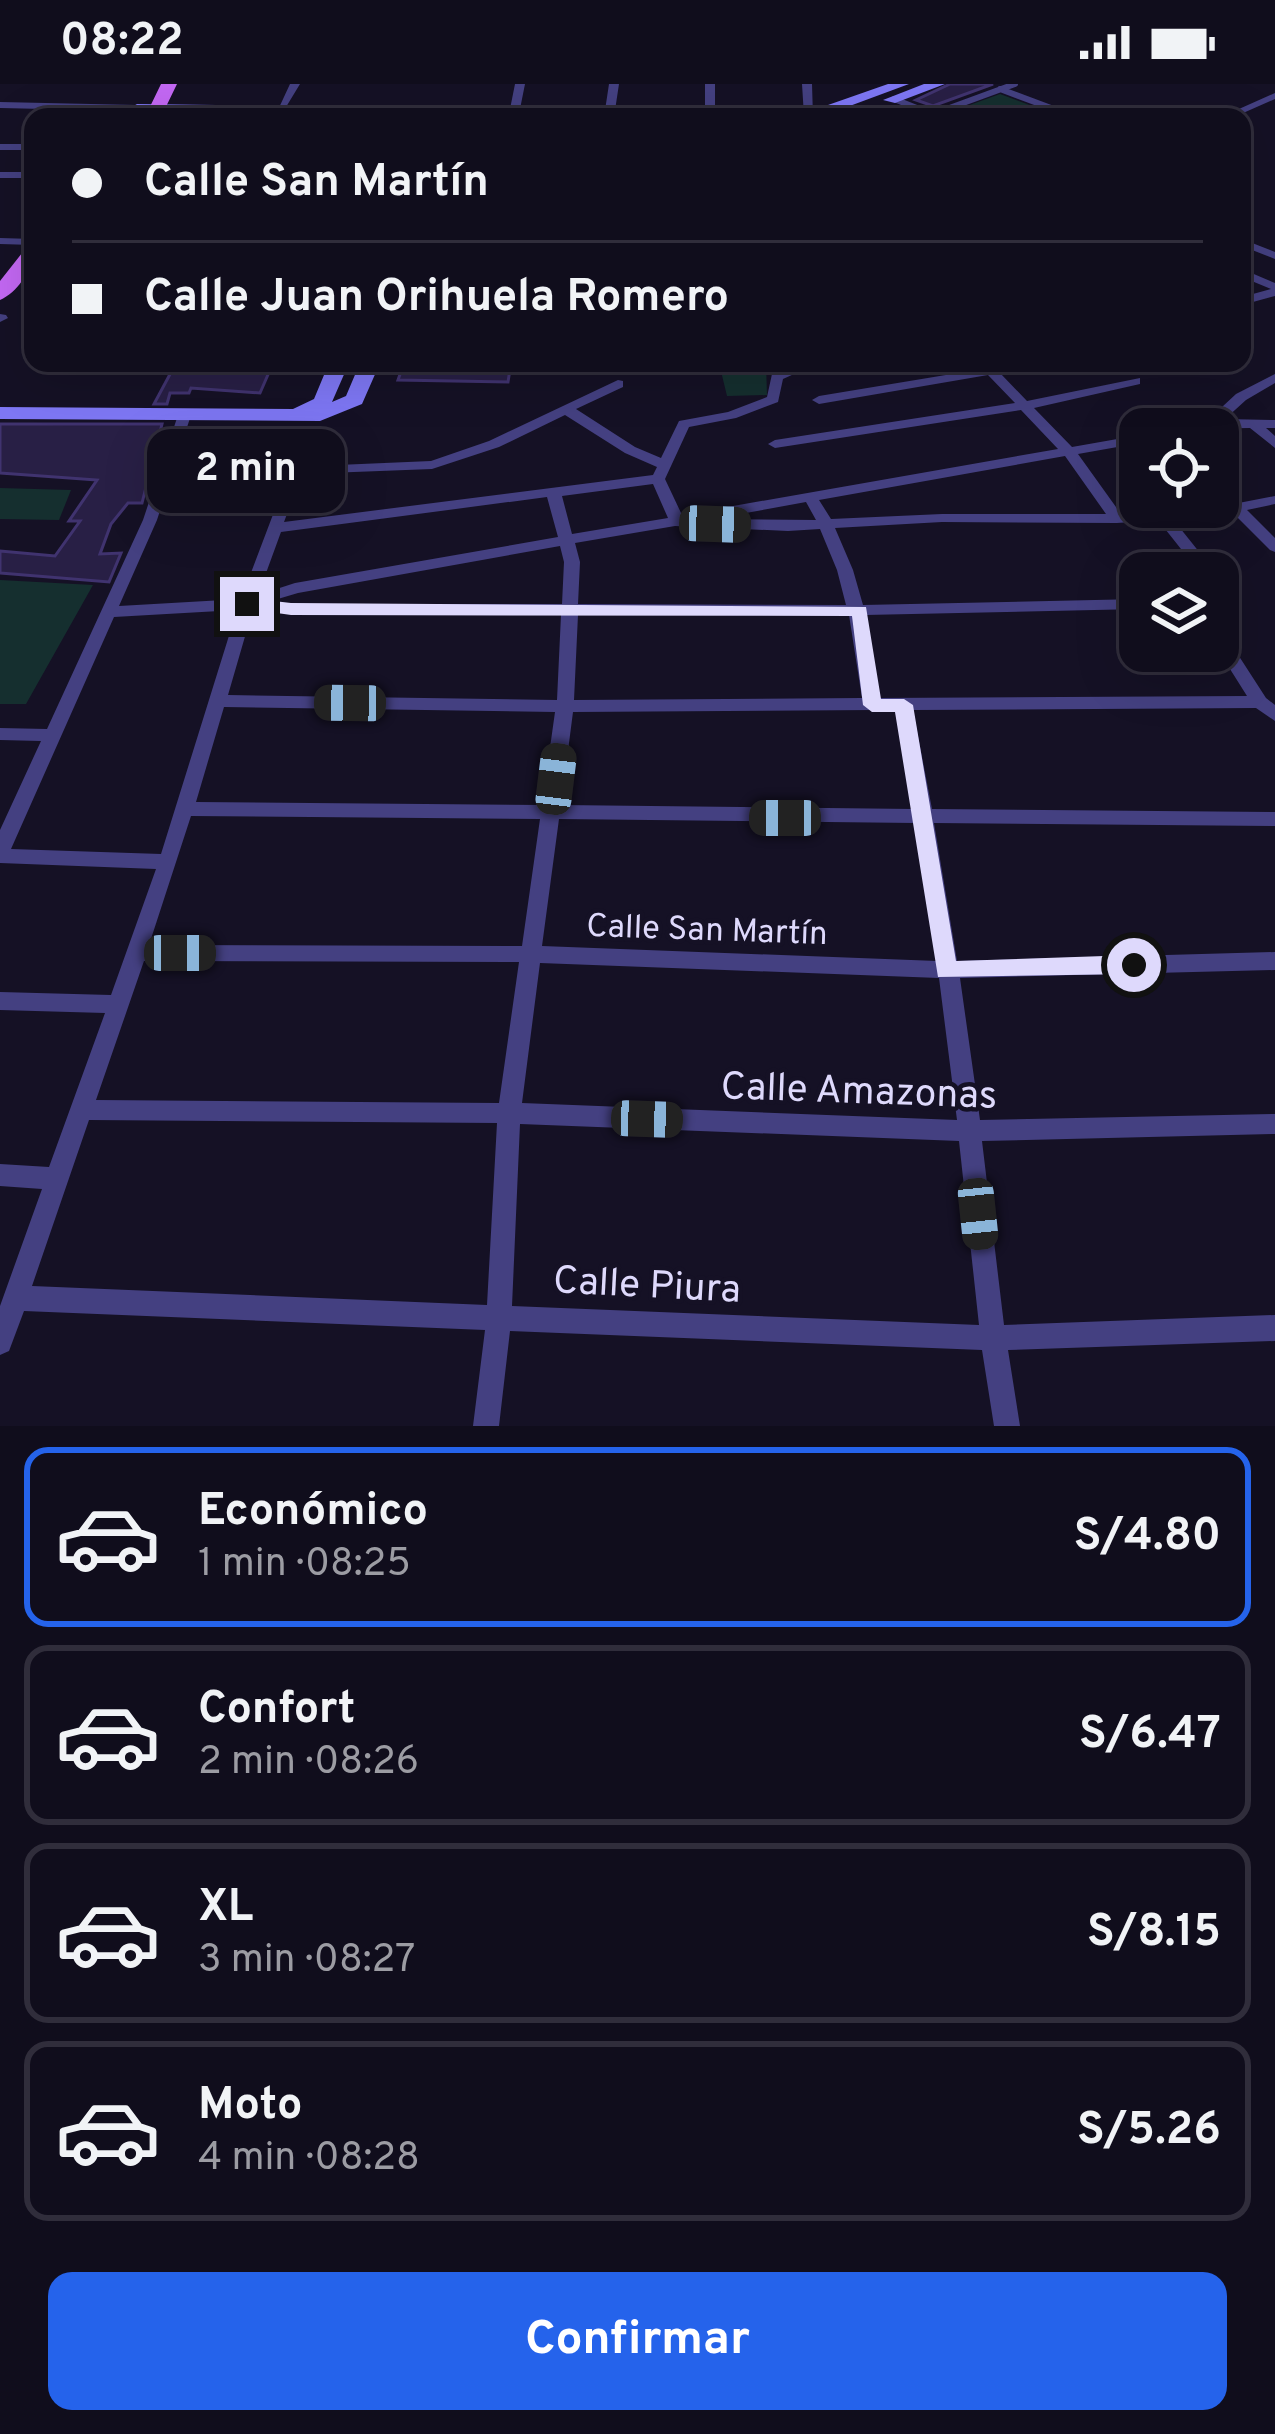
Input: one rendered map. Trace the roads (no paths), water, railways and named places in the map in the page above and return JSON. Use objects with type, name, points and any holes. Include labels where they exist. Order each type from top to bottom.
[{"type":"main road","points":[[149,108],[169,84]]},
{"type":"main road","points":[[0,294],[24,263]]},
{"type":"main road","points":[[1,318],[24,291]]},
{"type":"street","points":[[834,108],[893,89],[938,84]]},
{"type":"street","points":[[853,108],[893,89]]},
{"type":"street","points":[[1248,108],[1275,96]]},
{"type":"street","points":[[1251,116],[1275,105]]},
{"type":"street","points":[[1251,109],[1275,116]]},
{"type":"street","points":[[292,414],[322,403],[334,372]]},
{"type":"street","points":[[0,412],[320,415],[355,400],[366,372]]},
{"type":"street","points":[[660,471],[684,424],[730,415],[772,399],[778,377],[787,372]]},
{"type":"street","points":[[819,400],[967,372]]},
{"type":"street","points":[[992,372],[1070,453],[1117,519]]},
{"type":"street","points":[[1229,408],[1275,378]]},
{"type":"street","points":[[776,444],[1024,406],[1135,380]]},
{"type":"street","points":[[0,1342],[168,862],[247,604],[296,470],[432,465],[494,443],[618,384]]},
{"type":"street","points":[[566,409],[660,471],[679,522]]},
{"type":"street","points":[[168,862],[0,853],[150,520],[184,415]]},
{"type":"street","points":[[1239,425],[1275,424]]},
{"type":"street","points":[[1256,426],[1275,444]]},
{"type":"street","points":[[247,604],[295,588],[1119,443]]},
{"type":"street","points":[[274,528],[553,491],[660,471]]},
{"type":"street","points":[[486,1426],[499,1315],[509,1114],[565,706],[568,540],[553,491]]},
{"type":"street","points":[[809,495],[828,524],[860,610],[872,705]]},
{"type":"street","points":[[1239,508],[1275,500]]},
{"type":"street","points":[[1239,510],[1275,547]]},
{"type":"street","points":[[679,522],[1117,519]]},
{"type":"street","points":[[1172,528],[1191,552]]},
{"type":"street","points":[[111,612],[247,604],[291,609],[568,611],[1119,604]]},
{"type":"street","points":[[1239,667],[1268,708]]},
{"type":"street","points":[[221,701],[1268,708]]},
{"type":"street","points":[[904,705],[926,819],[970,1131],[991,1338],[1007,1426]]},
{"type":"street","points":[[0,734],[50,735]]},
{"type":"street","points":[[184,809],[1275,819]]},
{"type":"street","name":"Calle San Martín","points":[[136,953],[532,954],[946,970],[1275,961]]},
{"type":"street","points":[[0,1001],[118,1004]]},
{"type":"street","name":"Calle Amazonas","points":[[81,1110],[509,1114],[970,1131],[1275,1124]]},
{"type":"street","points":[[0,1175],[56,1179]]},
{"type":"street","name":"Calle Piura","points":[[16,1298],[991,1338],[1275,1328]]},
{"type":"lane","points":[[949,108],[1015,84]]},
{"type":"lane","points":[[893,89],[918,108]]},
{"type":"lane","points":[[1000,89],[1051,108]]}]
